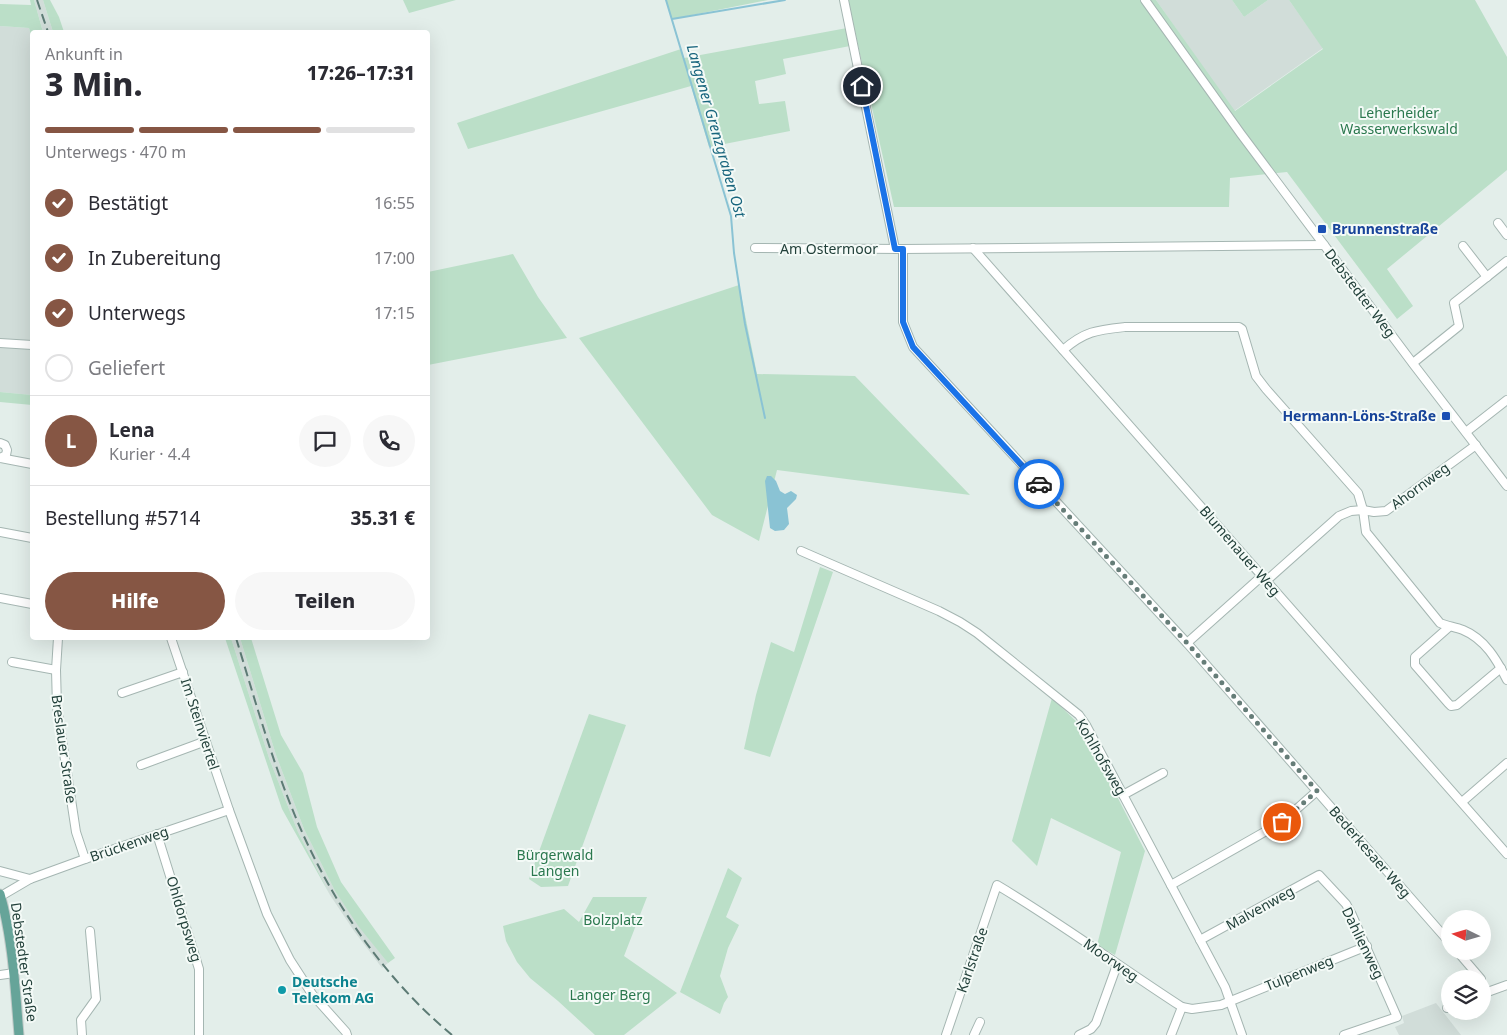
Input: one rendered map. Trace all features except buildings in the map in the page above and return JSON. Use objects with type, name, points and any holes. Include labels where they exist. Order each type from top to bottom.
[{"type":"main road","name":"Debstedter Straße","points":[[0,895],[8,928],[19,1035]]},
{"type":"street","name":"Bederkesaer Weg","points":[[844,0],[899,249],[903,322],[913,347],[1187,643],[1441,933]]},
{"type":"street","name":"Debstedter Weg","points":[[1145,0],[1241,134],[1507,486]]},
{"type":"street","points":[[1498,223],[1507,235]]},
{"type":"street","points":[[899,249],[1324,245]]},
{"type":"street","points":[[1463,246],[1487,278]]},
{"type":"street","name":"Am Ostermoor","points":[[755,248],[899,249]]},
{"type":"street","name":"Blumenauer Weg","points":[[973,248],[1507,854]]},
{"type":"street","points":[[1413,363],[1459,326],[1454,303],[1507,262]]},
{"type":"street","points":[[1063,350],[1076,339],[1090,332],[1108,329],[1126,327],[1238,327],[1244,333],[1256,376],[1358,493],[1366,532],[1440,623],[1465,631],[1482,642],[1497,660],[1507,680]]},
{"type":"street","points":[[0,343],[30,345]]},
{"type":"street","points":[[1466,432],[1507,400]]},
{"type":"street","points":[[0,443],[5,445],[7,450],[6,455],[0,458]]},
{"type":"street","name":"Ahornweg","points":[[1187,643],[1339,516],[1351,511],[1386,511],[1476,445]]},
{"type":"street","points":[[0,458],[30,464]]},
{"type":"street","points":[[0,532],[30,538]]},
{"type":"street","name":"Kohlhofsweg","points":[[801,551],[960,622],[977,633],[1079,715],[1231,1000],[1242,1035]]},
{"type":"street","points":[[0,598],[30,604]]},
{"type":"street","points":[[1448,627],[1415,657],[1414,661],[1415,665],[1451,706],[1457,705],[1501,668]]},
{"type":"street","name":"Breslauer Straße","points":[[58,640],[56,707],[76,832],[85,859]]},
{"type":"street","name":"Im Steinviertel","points":[[172,640],[229,810],[267,914],[290,960],[312,994],[347,1035]]},
{"type":"street","points":[[12,662],[56,670]]},
{"type":"street","points":[[122,693],[183,672]]},
{"type":"street","points":[[141,764],[206,741]]},
{"type":"street","points":[[1462,802],[1507,763]]},
{"type":"street","points":[[1123,795],[1163,773]]},
{"type":"street","points":[[1171,885],[1282,822],[1317,791]]},
{"type":"street","name":"Brückenweg","points":[[0,895],[30,880],[85,859],[229,810]]},
{"type":"street","name":"Ohldorpsweg","points":[[158,834],[199,969],[199,1035]]},
{"type":"street","points":[[0,871],[30,880]]},
{"type":"street","name":"Malvenweg","points":[[1200,940],[1319,875]]},
{"type":"street","name":"Dahlienweg","points":[[1319,875],[1346,904],[1367,946],[1397,1017],[1344,1035]]},
{"type":"street","name":"Moorweg","points":[[998,886],[1040,910],[1117,965],[1182,1007]]},
{"type":"street","name":"Karlstraße","points":[[946,1035],[998,886]]},
{"type":"street","points":[[82,1035],[81,1020],[96,999],[90,931]]},
{"type":"street","name":"Tulpenweg","points":[[1231,1000],[1367,946]]},
{"type":"street","points":[[1465,960],[1473,970]]},
{"type":"street","points":[[1079,1035],[1091,1029],[1096,1023],[1117,965]]},
{"type":"street","points":[[0,975],[14,973]]},
{"type":"street","points":[[1491,991],[1507,985]]},
{"type":"street","points":[[1171,1035],[1182,1007],[1192,1008],[1221,1005],[1231,1000]]},
{"type":"street","points":[[974,1035],[980,1022]]},
{"type":"shaded area","points":[[34,0],[43,0],[52,30],[42,30]]},
{"type":"shaded area","points":[[1156,0],[1232,0],[1244,17],[1268,0],[1289,0],[1323,48],[1234,111]]},
{"type":"shaded area","points":[[0,26],[29,28],[30,32],[30,395],[0,392]]},
{"type":"shaded area","points":[[232,640],[241,640],[276,755],[304,829],[335,891],[388,963],[382,968],[330,895],[298,832],[269,758]]},
{"type":"shaded area","points":[[1436,1003],[1441,1009],[1441,1020],[1449,1020],[1461,1035],[1399,1035],[1395,1027],[1404,1023],[1402,1016]]},
{"type":"green space","points":[[30,0],[34,0],[42,30],[30,30],[30,32],[29,28],[0,26],[0,4],[31,5]]},
{"type":"green space","points":[[43,0],[50,0],[63,30],[52,30]]},
{"type":"green space","points":[[403,0],[456,0],[409,13]]},
{"type":"green space","points":[[666,0],[768,0],[672,19]]},
{"type":"green space","name":"Leherheider Wasserwerkswald","points":[[848,0],[1156,0],[1235,111],[1323,49],[1289,0],[1475,0],[1507,57],[1507,170],[1387,269],[1413,306],[1397,319],[1287,172],[1230,178],[1229,207],[894,207]]},
{"type":"green space","points":[[1232,0],[1268,0],[1244,17]]},
{"type":"green space","points":[[847,28],[850,46],[783,59],[786,74],[755,81],[759,104],[785,101],[790,131],[709,147],[691,86],[468,149],[457,123],[681,49],[684,58]]},
{"type":"green space","points":[[513,254],[538,297],[567,338],[430,365],[430,272]]},
{"type":"green space","points":[[739,285],[757,374],[855,376],[970,495],[777,470],[759,541],[712,515],[579,338]]},
{"type":"green space","points":[[0,392],[30,395],[30,405],[0,402]]},
{"type":"green space","points":[[820,567],[833,572],[770,757],[744,749],[756,695],[771,642],[794,652]]},
{"type":"green space","points":[[226,640],[232,640],[269,758],[298,832],[330,895],[282,809]]},
{"type":"green space","points":[[241,640],[252,640],[281,735],[303,773],[317,827],[341,882],[395,958],[388,963],[359,927],[335,891],[304,829],[276,755]]},
{"type":"green space","points":[[1052,698],[1081,726],[1145,851],[1115,955],[1097,945],[1121,852],[1051,818],[1037,866],[1012,841]]},
{"type":"green space","name":"Bürgerwald Langen","points":[[589,714],[626,725],[568,886],[541,887],[529,879]]},
{"type":"green space","points":[[728,868],[742,878],[726,917],[739,925],[728,948],[720,976],[728,997],[720,1014],[680,992]]},
{"type":"green space","name":"Langer Berg","points":[[593,897],[647,897],[624,956],[677,993],[624,1035],[595,1035],[530,978],[517,962],[506,941],[503,926],[564,909],[579,922]]},
{"type":"water","points":[[767,476],[771,476],[776,481],[780,491],[785,494],[791,491],[797,495],[796,499],[787,508],[789,524],[784,530],[775,531],[770,528],[765,481]]},
{"type":"waterway","name":"Langener Grenzgraben Ost","points":[[666,0],[731,216],[734,253],[745,324],[765,418]]},
{"type":"waterway","points":[[672,19],[785,0]]},
{"type":"railway","points":[[37,0],[47,30]]},
{"type":"railway","points":[[237,640],[266,736],[292,808],[302,832],[331,888],[365,942],[385,967],[428,1014],[452,1035]]},
{"type":"way so far","points":[[1039,484],[1187,643],[1317,791],[1282,822]]},
{"type":"place","name":"Brunnenstraße","points":[[1322,229]]},
{"type":"place","name":"Hermann-Löns-Straße","points":[[1446,416]]},
{"type":"place","name":"Deutsche Telekom AG","points":[[282,990]]},
{"type":"route","points":[[862,86],[895,249],[903,249],[903,322],[907,336],[913,347],[1039,484]]},
{"type":"park label","name":"Bolzplatz","points":[[613,920]]}]
